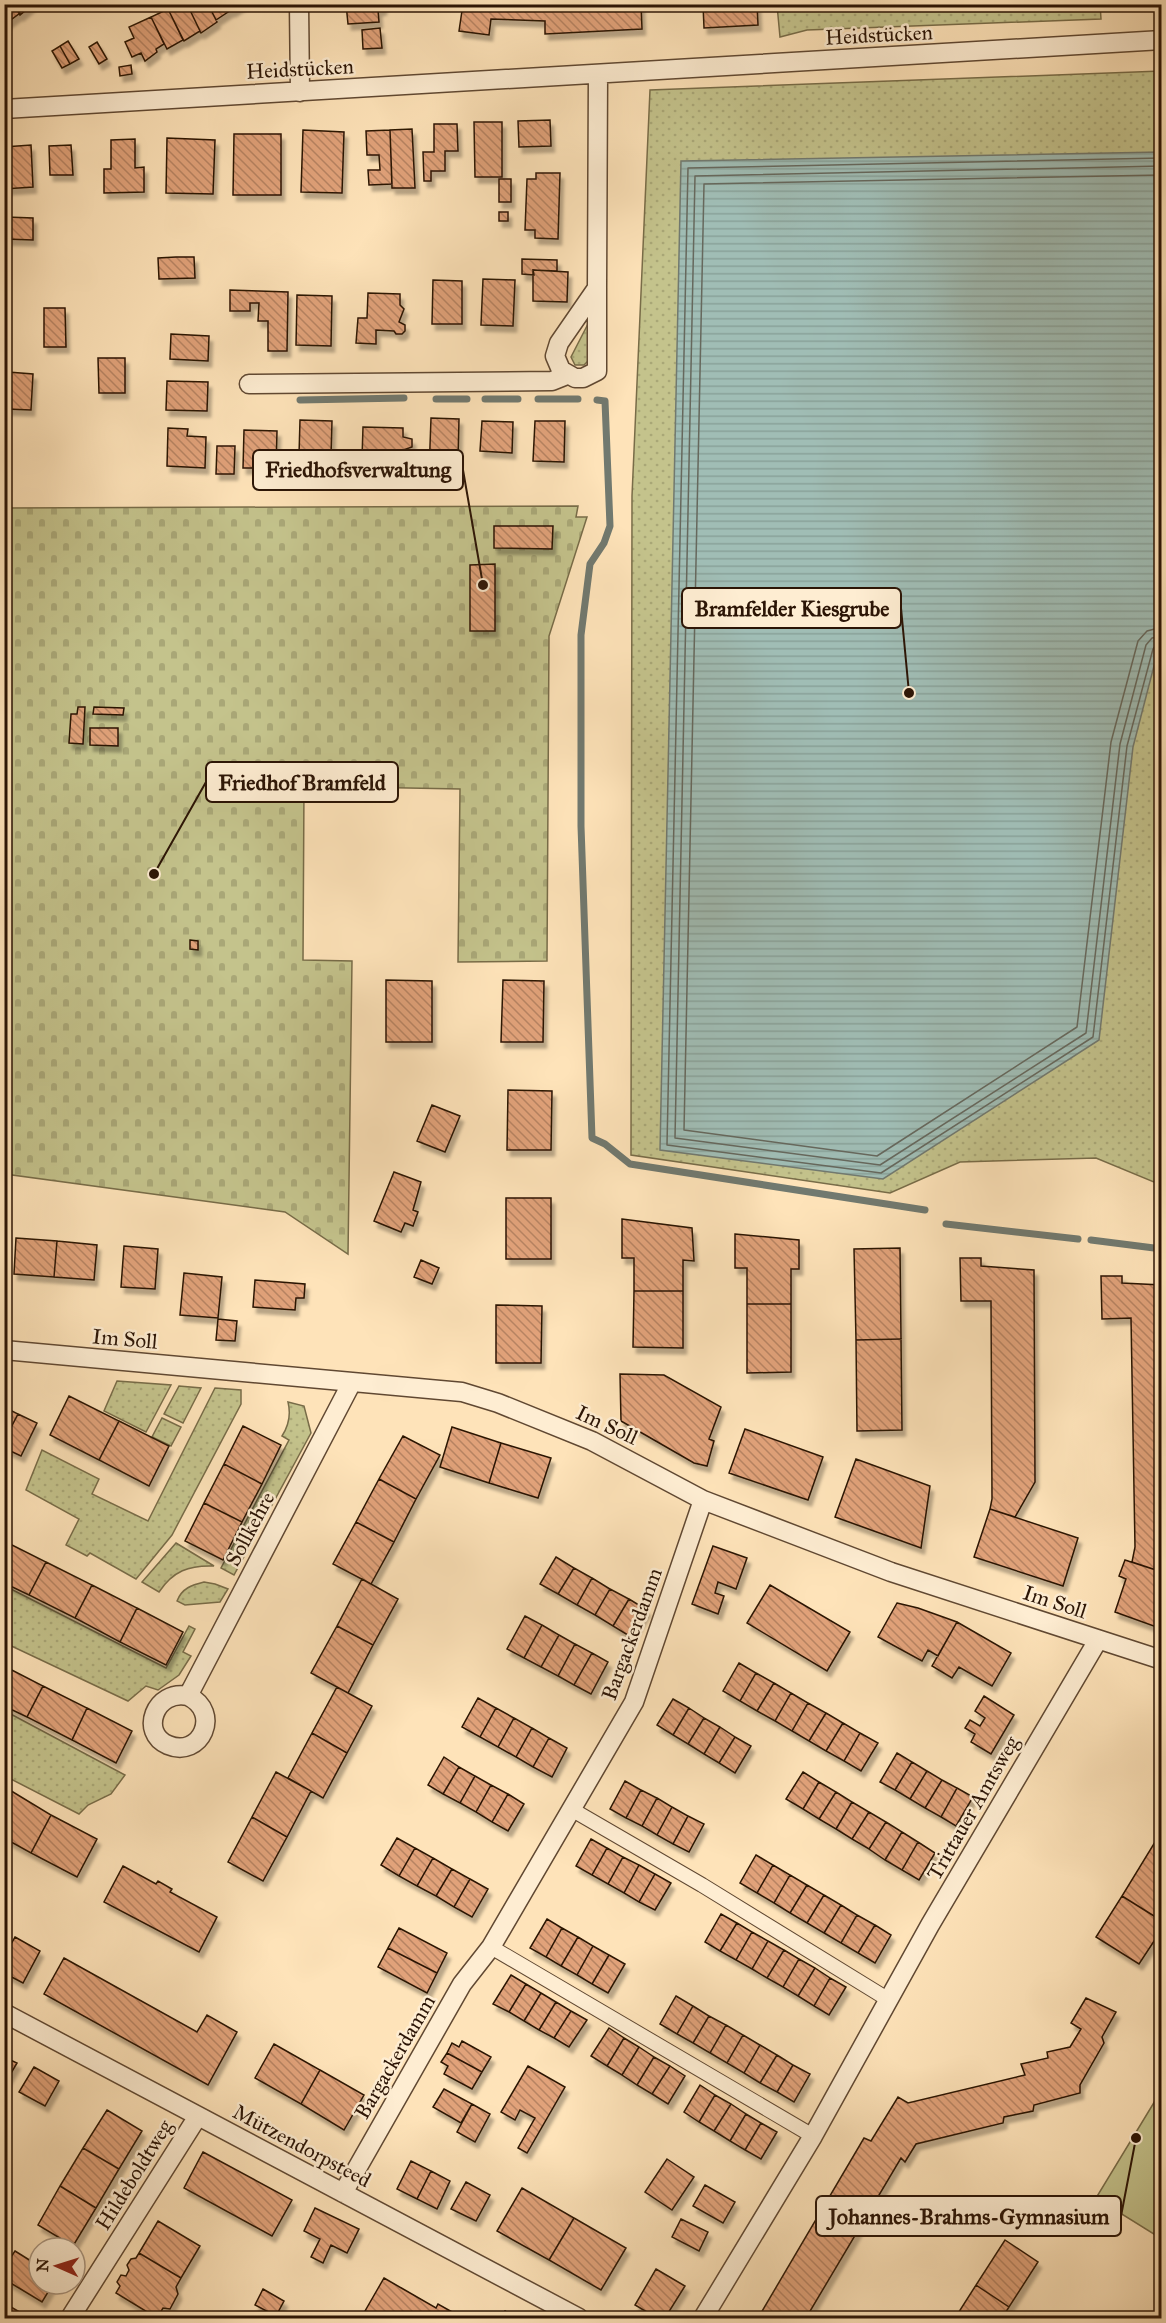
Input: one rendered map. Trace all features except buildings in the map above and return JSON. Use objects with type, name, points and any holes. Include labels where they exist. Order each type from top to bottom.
[{"type":"street","points":[[299,4],[300,92]]},
{"type":"street","name":"Heidstücken","points":[[4,109],[1161,40]]},
{"type":"street","points":[[249,384],[552,381],[567,375],[583,378],[597,371],[598,74]]},
{"type":"street","points":[[567,375],[557,364],[556,349],[597,288]]},
{"type":"street","name":"Im Soll","points":[[4,1350],[462,1392],[498,1403],[592,1441],[704,1500],[891,1572],[1161,1660]]},
{"type":"street","name":"Sollkehre","points":[[188,1696],[352,1382]]},
{"type":"street","name":"Bargackerdamm","points":[[343,2193],[462,1984],[491,1947],[634,1702],[704,1500]]},
{"type":"street","name":"Trittauer Amtsweg","points":[[703,2319],[813,2136],[889,2000],[1098,1640]]},
{"type":"street","points":[[572,1809],[702,1885],[889,2000]]},
{"type":"street","points":[[491,1947],[813,2136]]},
{"type":"street","name":"Mützendorpsteed","points":[[4,2013],[579,2319]]},
{"type":"street","name":"Hildeboldtweg","points":[[70,2319],[198,2116]]},
{"type":"green space","points":[[1100,4],[1101,19],[807,30],[780,37],[777,5]]},
{"type":"green space","points":[[1161,71],[1161,1185],[1096,1158],[960,1162],[890,1193],[631,1155],[632,496],[650,90]]},
{"type":"green space","points":[[590,320],[589,360],[584,365],[575,365],[571,357]]},
{"type":"green space","points":[[578,506],[576,517],[587,517],[549,636],[547,961],[458,962],[460,789],[304,786],[303,960],[352,961],[348,1254],[285,1212],[5,1174],[5,508]]},
{"type":"green space","points":[[117,1381],[171,1385],[146,1432],[104,1411]]},
{"type":"green space","points":[[179,1386],[201,1388],[183,1423],[164,1414]]},
{"type":"green space","points":[[215,1388],[241,1390],[241,1404],[172,1535],[136,1579],[90,1553],[87,1556],[66,1545],[79,1519],[26,1490],[42,1450],[99,1479],[92,1494],[148,1521]]},
{"type":"green space","points":[[288,1402],[304,1406],[311,1433],[234,1575],[221,1568],[289,1440],[282,1436],[289,1419]]},
{"type":"green space","points":[[162,1418],[181,1427],[171,1446],[152,1437]]},
{"type":"green space","points":[[176,1543],[214,1566],[189,1568],[182,1571],[170,1579],[159,1592],[142,1582]]},
{"type":"green space","points":[[204,1582],[228,1589],[220,1602],[185,1605],[177,1601],[185,1590]]},
{"type":"green space","points":[[5,1586],[166,1668],[189,1626],[195,1629],[183,1652],[191,1656],[179,1675],[158,1690],[146,1686],[128,1701],[5,1643]]},
{"type":"green space","points":[[5,1711],[125,1775],[111,1794],[88,1805],[79,1814],[5,1776]]},
{"type":"green space","points":[[1161,2091],[1162,2229],[1157,2236],[1096,2198]]},
{"type":"water","points":[[1161,152],[1161,639],[1133,747],[1099,1040],[883,1179],[660,1150],[681,161]]},
{"type":"waterway","points":[[300,400],[404,398]]},
{"type":"waterway","points":[[436,399],[467,399]]},
{"type":"waterway","points":[[485,399],[518,399]]},
{"type":"waterway","points":[[538,399],[578,399]]},
{"type":"waterway","points":[[597,400],[605,401],[610,526],[604,543],[590,564],[581,635],[581,826],[592,1138],[605,1144],[630,1164],[925,1210]]},
{"type":"waterway","points":[[946,1224],[1078,1239]]},
{"type":"waterway","points":[[1091,1240],[1162,1249]]},
{"type":"place","name":"Friedhofsverwaltung","points":[[483,585]]},
{"type":"place","name":"Bramfelder Kiesgrube","points":[[909,693]]},
{"type":"place","name":"Friedhof Bramfeld","points":[[154,874]]},
{"type":"place","name":"Johannes-Brahms-Gymnasium","points":[[1136,2138]]}]
